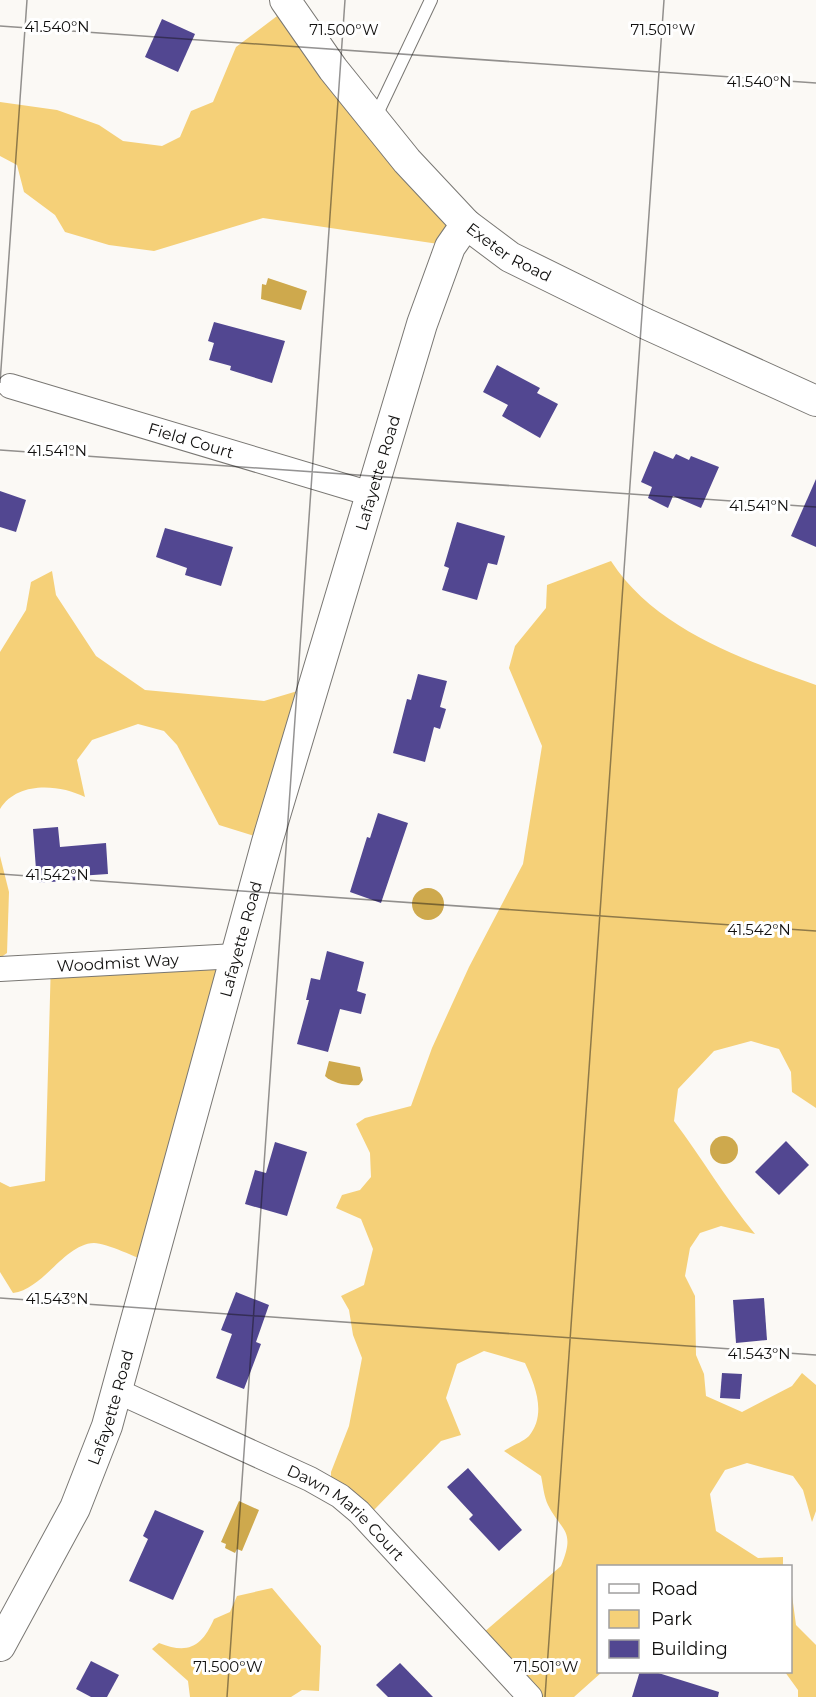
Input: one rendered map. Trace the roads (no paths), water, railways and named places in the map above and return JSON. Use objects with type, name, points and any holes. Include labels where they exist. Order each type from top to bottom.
[{"type":"street","name":"Exeter Road","points":[[285,0],[333,69],[407,161],[466,224],[510,257],[644,323],[816,401]]},
{"type":"street","name":"Lafayette Road","points":[[0,1646],[75,1508],[107,1426],[267,842],[422,324],[450,247],[466,224]]},
{"type":"street","name":"Field Court","points":[[10,386],[371,494]]},
{"type":"street","name":"Woodmist Way","points":[[0,969],[236,956]]},
{"type":"street","name":"Dawn Marie Court","points":[[117,1391],[310,1479],[340,1496],[359,1512],[530,1697]]},
{"type":"lane","points":[[374,120],[431,0]]}]
